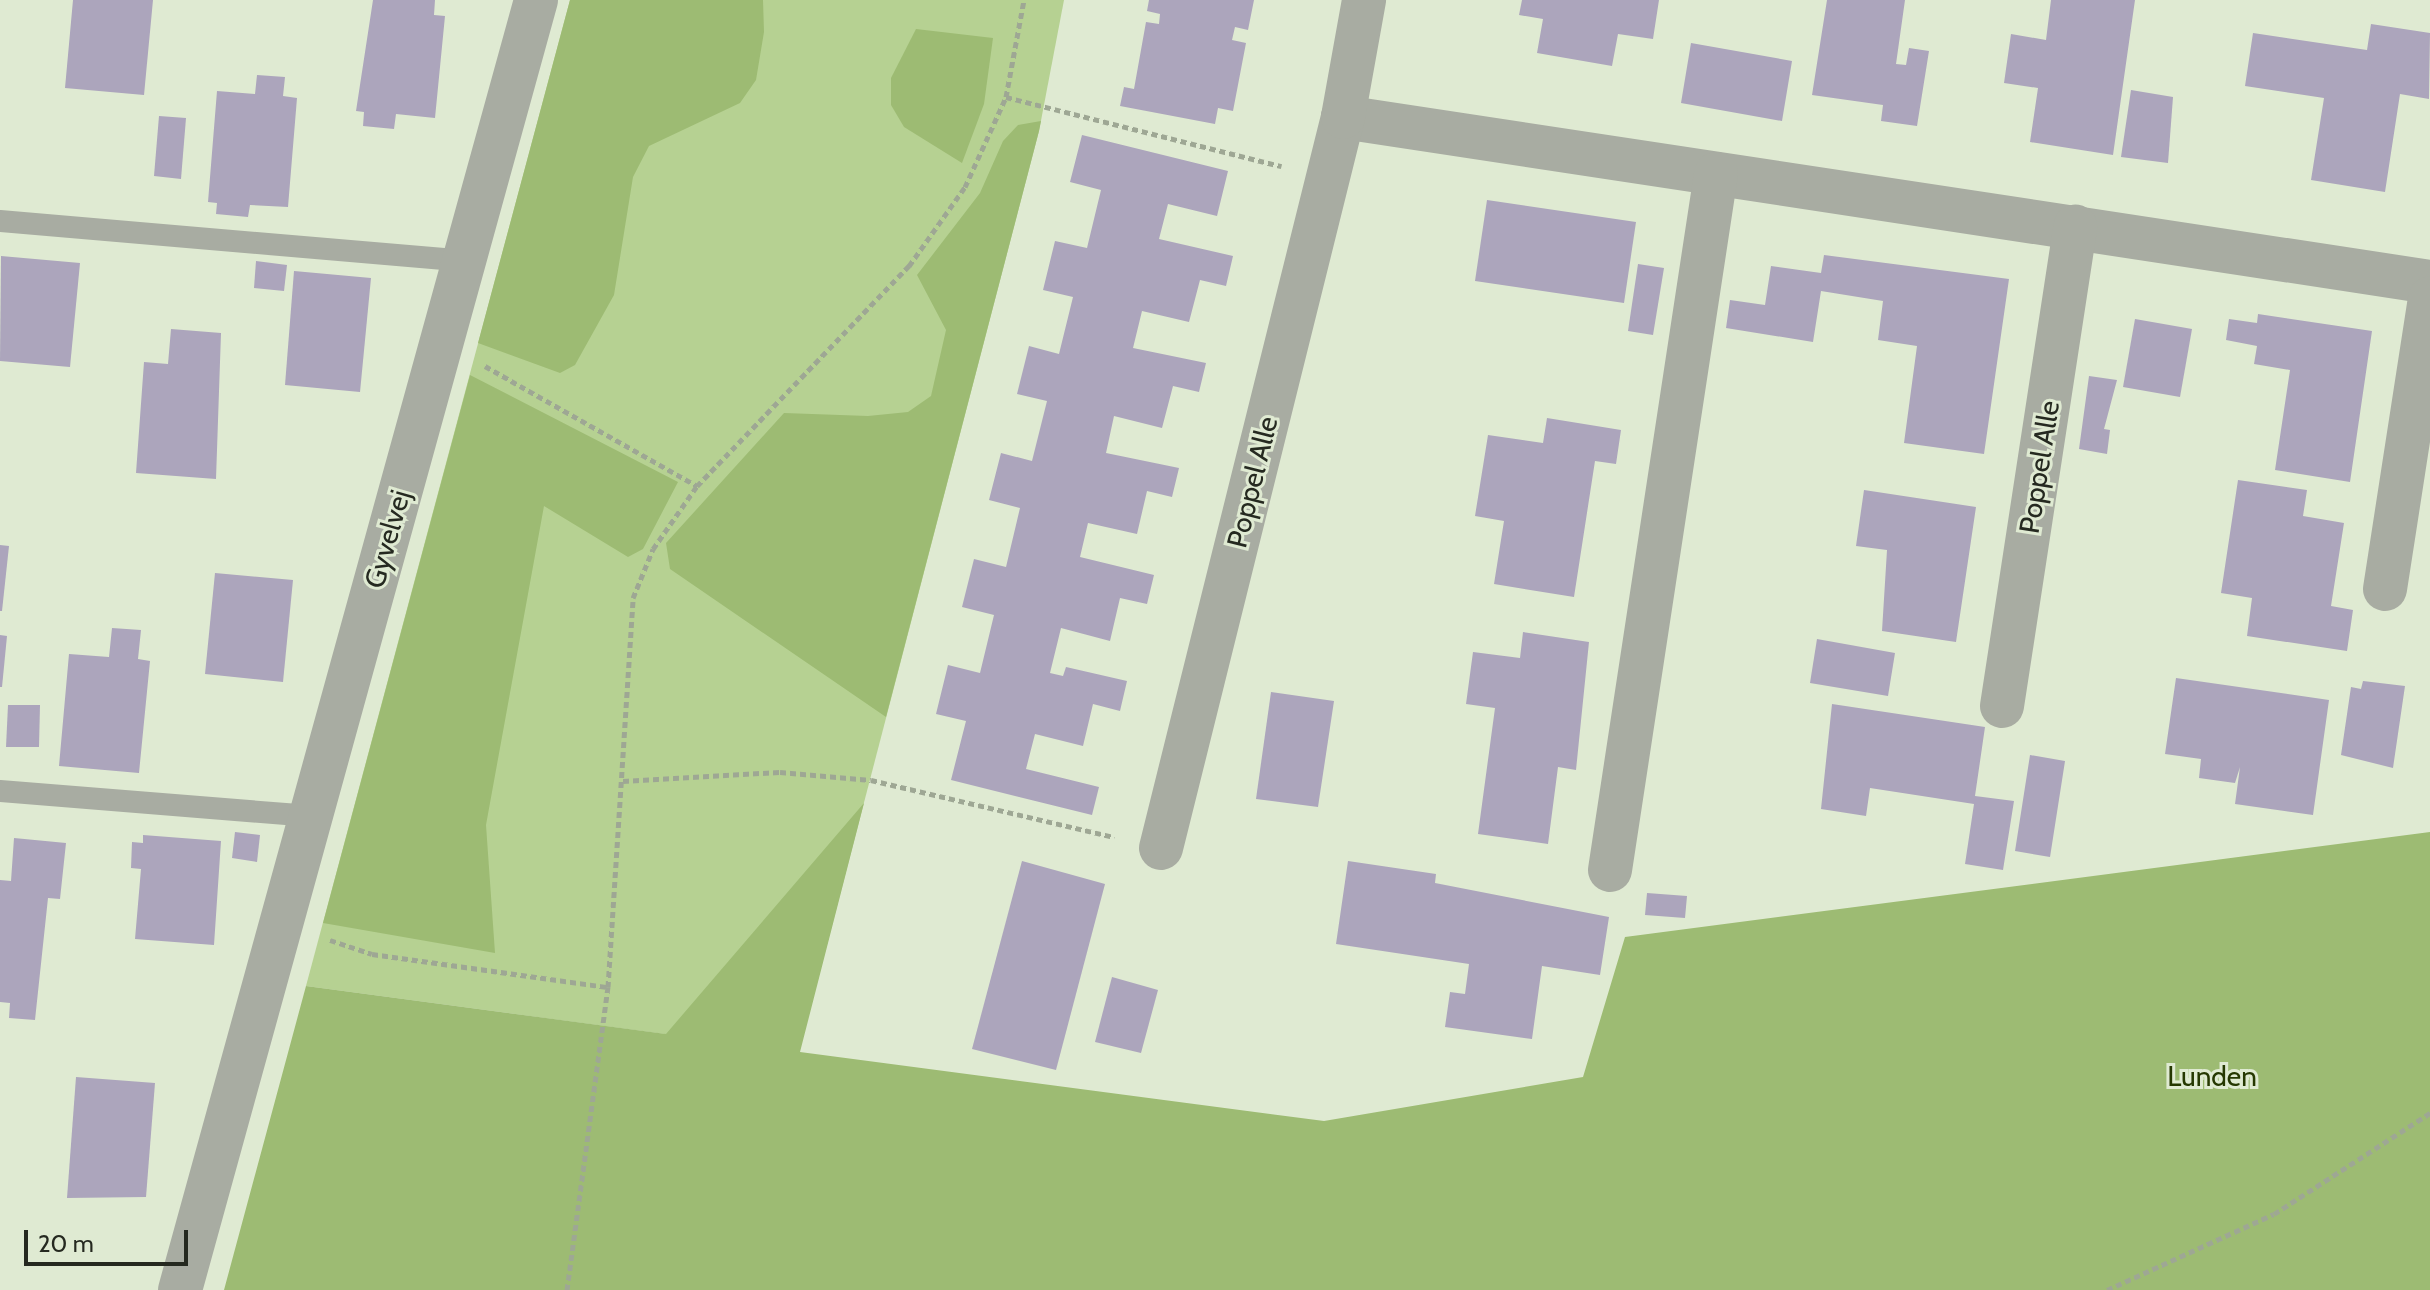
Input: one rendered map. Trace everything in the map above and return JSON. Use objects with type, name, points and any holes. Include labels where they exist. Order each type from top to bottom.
[{"type":"street","name":"Gyvelvej","points":[[180,1290],[308,816],[467,261],[536,0]]},
{"type":"street","name":"Poppel Alle","points":[[1161,848],[1343,117],[1364,0]]},
{"type":"street","points":[[1343,117],[2430,282]]},
{"type":"street","points":[[1610,870],[1716,174]]},
{"type":"street","name":"Poppel Alle","points":[[2002,706],[2075,227]]},
{"type":"street","points":[[2385,589],[2430,298]]},
{"type":"lane","points":[[0,221],[467,261]]},
{"type":"lane","points":[[0,791],[308,816]]},
{"type":"path","points":[[567,1290],[608,987],[633,598],[653,549],[697,486],[909,266],[965,187],[1006,97],[1024,0]]},
{"type":"path","points":[[1006,97],[1327,178]]},
{"type":"path","points":[[443,342],[697,486]]},
{"type":"path","points":[[623,781],[780,772],[871,780],[1161,848]]},
{"type":"path","points":[[280,923],[372,954],[608,987]]},
{"type":"path","points":[[2107,1290],[2274,1214],[2430,1113]]},
{"type":"green space","points":[[570,0],[1064,0],[1039,131],[799,1052],[306,986]]},
{"type":"green space","points":[[570,0],[763,0],[764,32],[756,80],[740,103],[649,146],[633,177],[614,295],[575,365],[560,373],[478,343]]},
{"type":"green space","points":[[916,29],[993,38],[984,104],[962,163],[904,127],[891,105],[891,78]]},
{"type":"green space","points":[[1041,121],[886,717],[670,569],[666,543],[784,413],[868,416],[908,412],[931,396],[946,330],[917,275],[980,193],[1003,141],[1018,125]]},
{"type":"green space","points":[[470,375],[678,482],[643,549],[628,557],[544,506],[486,825],[495,953],[323,923]]},
{"type":"green space","name":"Lunden","points":[[864,803],[800,1052],[1324,1121],[1583,1077],[1625,937],[2430,832],[2430,1290],[224,1290],[306,986],[666,1034]]},
{"type":"building","points":[[73,0],[153,0],[144,95],[65,88]]},
{"type":"building","points":[[373,0],[435,0],[434,15],[445,16],[435,118],[396,114],[394,129],[363,126],[364,112],[356,111]]},
{"type":"building","points":[[1149,0],[1254,0],[1248,30],[1235,27],[1232,40],[1246,43],[1233,111],[1218,108],[1215,124],[1120,106],[1124,87],[1134,89],[1146,22],[1159,24],[1160,14],[1147,11]]},
{"type":"building","points":[[1522,0],[1659,0],[1653,39],[1618,34],[1612,66],[1537,53],[1543,19],[1519,15]]},
{"type":"building","points":[[1827,0],[1905,0],[1896,64],[1906,65],[1909,48],[1929,51],[1917,126],[1881,121],[1883,105],[1812,95]]},
{"type":"building","points":[[2051,0],[2135,0],[2113,155],[2030,142],[2038,88],[2004,83],[2011,34],[2046,40]]},
{"type":"building","points":[[2371,24],[2430,33],[2429,99],[2400,94],[2385,192],[2311,180],[2324,98],[2245,86],[2253,33],[2367,50]]},
{"type":"building","points":[[1691,43],[1792,61],[1782,121],[1681,103]]},
{"type":"building","points":[[257,75],[285,77],[283,96],[297,98],[288,207],[250,205],[248,217],[216,214],[217,203],[208,202],[217,91],[255,94]]},
{"type":"building","points":[[2131,90],[2173,97],[2168,163],[2121,157]]},
{"type":"building","points":[[159,116],[186,118],[181,179],[154,176]]},
{"type":"building","points":[[1082,135],[1228,171],[1217,216],[1168,204],[1159,239],[1233,256],[1226,286],[1200,280],[1189,322],[1142,311],[1133,348],[1206,363],[1199,392],[1173,386],[1162,428],[1114,416],[1106,453],[1179,468],[1172,497],[1147,491],[1137,534],[1088,523],[1080,557],[1154,575],[1147,604],[1120,598],[1110,641],[1061,628],[1050,673],[1063,676],[1066,667],[1127,681],[1120,711],[1093,704],[1083,746],[1035,734],[1026,769],[1099,787],[1092,815],[951,780],[966,721],[936,714],[948,665],[980,673],[994,615],[962,607],[974,559],[1006,567],[1020,508],[989,500],[1001,453],[1032,461],[1047,401],[1017,394],[1029,346],[1059,354],[1073,297],[1043,290],[1055,241],[1087,248],[1101,190],[1070,182]]},
{"type":"building","points":[[1487,200],[1636,222],[1624,303],[1475,281]]},
{"type":"building","points":[[1824,255],[2009,279],[1984,454],[1904,443],[1917,346],[1878,340],[1883,301],[1821,291],[1813,342],[1726,328],[1730,300],[1765,305],[1771,266],[1821,273]]},
{"type":"building","points":[[1,256],[80,263],[70,367],[0,361]]},
{"type":"building","points":[[256,261],[287,265],[284,291],[254,288]]},
{"type":"building","points":[[1638,264],[1664,268],[1653,335],[1628,331]]},
{"type":"building","points":[[294,271],[371,278],[360,392],[285,385]]},
{"type":"building","points":[[2258,314],[2372,331],[2350,482],[2275,470],[2290,370],[2254,364],[2257,346],[2226,340],[2229,319],[2257,323]]},
{"type":"building","points":[[2135,319],[2192,329],[2180,397],[2123,387]]},
{"type":"building","points":[[171,329],[221,333],[216,479],[136,473],[144,362],[168,364]]},
{"type":"building","points":[[2089,376],[2117,380],[2104,429],[2110,430],[2107,454],[2079,449]]},
{"type":"building","points":[[1547,418],[1621,430],[1616,464],[1595,461],[1574,597],[1494,584],[1504,521],[1475,516],[1488,435],[1543,443]]},
{"type":"building","points":[[2238,480],[2307,490],[2303,516],[2344,523],[2331,606],[2353,610],[2347,651],[2247,636],[2252,598],[2221,593]]},
{"type":"building","points":[[1864,490],[1976,507],[1956,642],[1882,631],[1887,550],[1856,546]]},
{"type":"building","points":[[0,545],[9,546],[2,611],[0,611]]},
{"type":"building","points":[[215,573],[293,580],[283,682],[205,674]]},
{"type":"building","points":[[112,628],[141,630],[138,659],[150,661],[139,773],[59,766],[69,654],[109,657]]},
{"type":"building","points":[[1523,632],[1589,642],[1576,770],[1558,767],[1548,844],[1478,834],[1495,708],[1466,704],[1473,652],[1520,658]]},
{"type":"building","points":[[0,635],[7,636],[2,687],[0,687]]},
{"type":"building","points":[[1817,639],[1895,653],[1888,696],[1810,683]]},
{"type":"building","points":[[2176,678],[2329,700],[2313,815],[2235,804],[2240,767],[2235,783],[2199,778],[2201,759],[2165,754]]},
{"type":"building","points":[[2363,681],[2405,686],[2393,768],[2341,755],[2351,687],[2361,689]]},
{"type":"building","points":[[1271,692],[1334,701],[1318,807],[1256,799]]},
{"type":"building","points":[[1832,704],[1985,727],[1975,796],[2014,801],[2003,870],[1965,864],[1974,804],[1870,788],[1866,816],[1821,809]]},
{"type":"building","points":[[8,705],[40,705],[39,747],[6,747]]},
{"type":"building","points":[[2030,755],[2065,761],[2050,857],[2015,851]]},
{"type":"building","points":[[235,832],[260,835],[257,862],[232,858]]},
{"type":"building","points":[[143,835],[221,841],[214,945],[135,939],[141,869],[131,868],[132,842],[143,843]]},
{"type":"building","points":[[14,838],[66,843],[60,899],[48,898],[35,1020],[9,1018],[10,1003],[0,1002],[0,880],[11,881]]},
{"type":"building","points":[[1022,861],[1105,884],[1056,1070],[972,1049]]},
{"type":"building","points":[[1348,861],[1436,874],[1435,883],[1609,917],[1600,975],[1542,966],[1532,1039],[1445,1027],[1450,992],[1465,994],[1469,964],[1336,944]]},
{"type":"building","points":[[1647,893],[1687,896],[1685,918],[1645,915]]},
{"type":"building","points":[[1112,977],[1158,990],[1141,1053],[1095,1042]]},
{"type":"building","points":[[76,1077],[155,1083],[146,1197],[67,1198]]}]
